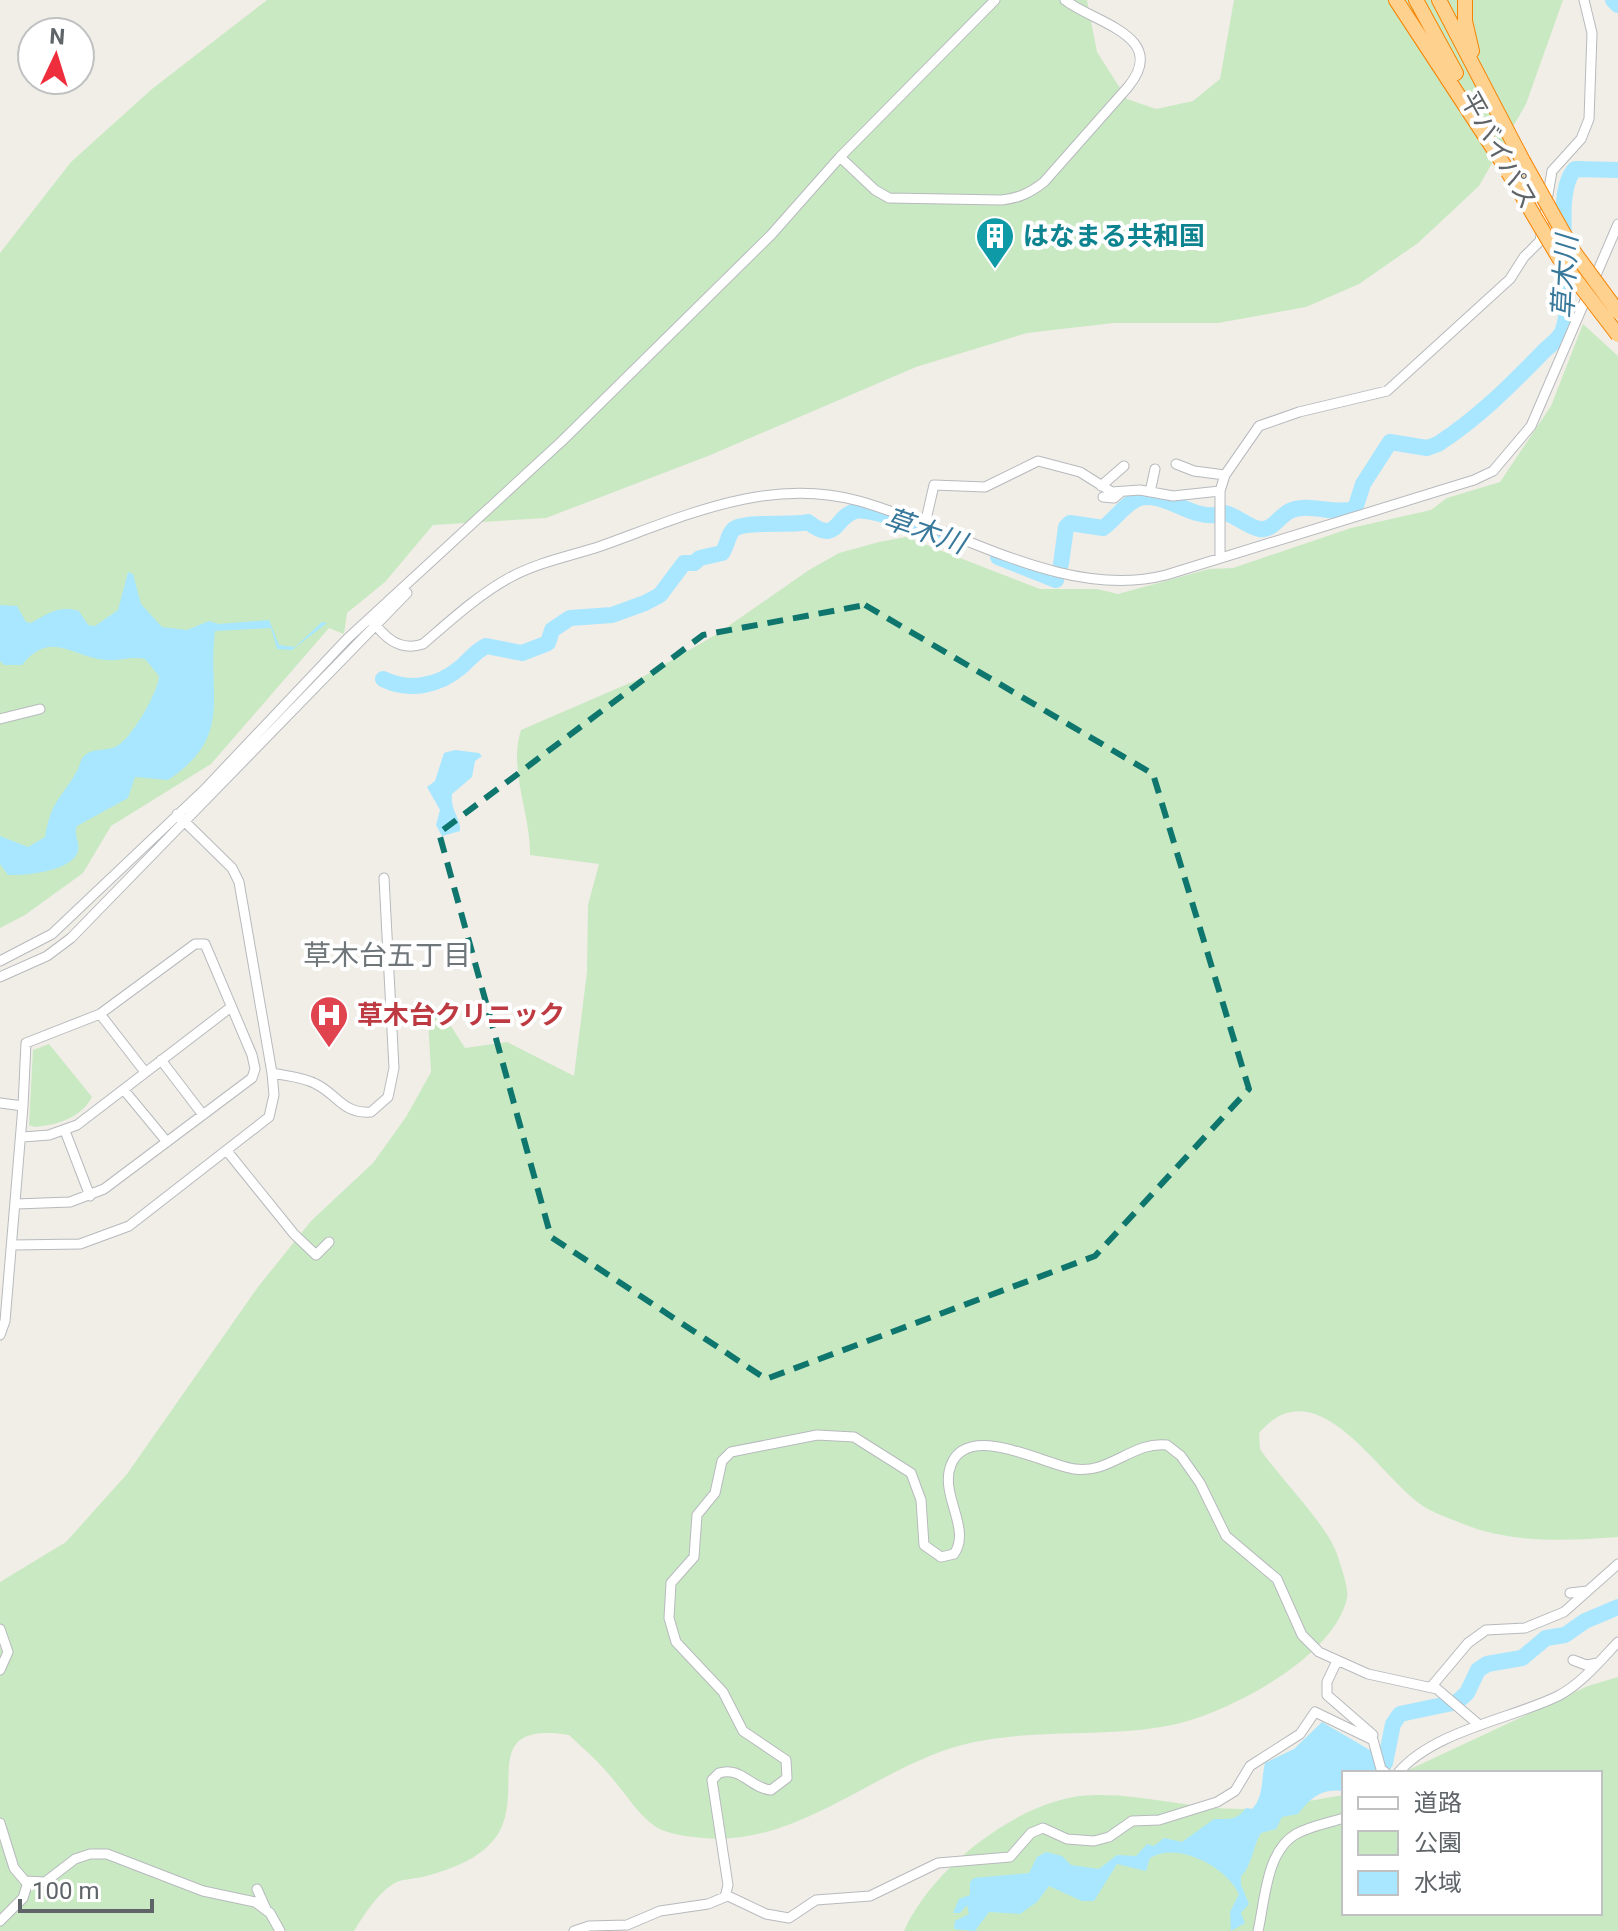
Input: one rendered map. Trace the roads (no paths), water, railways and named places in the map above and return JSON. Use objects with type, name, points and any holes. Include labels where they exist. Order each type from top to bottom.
[{"type":"highway","points":[[1396,0],[1506,168]]},
{"type":"highway","name":"平バイパス","points":[[1416,0],[1506,168],[1559,258],[1618,335]]},
{"type":"highway","name":"平バイパス","points":[[1439,0],[1488,99],[1574,252],[1618,312]]},
{"type":"highway","points":[[1465,0],[1471,46],[1488,99]]},
{"type":"street","points":[[0,977],[47,956],[71,938],[181,818],[373,622],[760,246],[840,157],[995,0]]},
{"type":"street","points":[[840,157],[875,190],[889,198],[1002,200],[1020,198],[1032,191],[1128,87],[1138,69],[1138,48],[1130,36],[1065,0]]},
{"type":"street","points":[[1220,558],[1220,491],[1225,475],[1259,426],[1299,412],[1377,395],[1399,383],[1510,279],[1524,257],[1537,246],[1542,236],[1552,171],[1581,139],[1589,119],[1592,33],[1584,0]]},
{"type":"street","points":[[373,622],[399,645],[413,647],[423,644],[510,578],[703,508],[751,496],[832,495],[925,524],[1026,562],[1095,581],[1141,581],[1474,480],[1493,471],[1512,452],[1544,403],[1618,224]]},
{"type":"street","points":[[925,524],[934,485],[985,487],[1038,461],[1080,472],[1102,492]]},
{"type":"street","points":[[1176,464],[1194,471],[1225,475]]},
{"type":"street","points":[[1102,492],[1124,466]]},
{"type":"street","points":[[1150,492],[1155,469]]},
{"type":"street","points":[[1102,492],[1150,492],[1176,496],[1220,491]]},
{"type":"street","points":[[0,719],[40,709]]},
{"type":"street","points":[[0,961],[52,934],[181,818]]},
{"type":"street","points":[[13,1245],[51,1247],[105,1237],[129,1226],[269,1117],[274,1095],[272,1073],[239,882],[232,868],[181,818]]},
{"type":"street","points":[[272,1073],[312,1081],[340,1105],[355,1112],[371,1112],[388,1097],[394,1068],[384,878]]},
{"type":"street","points":[[0,1335],[5,1321],[13,1245],[16,1204],[23,1137],[26,1043],[100,1014],[195,944],[205,944],[255,1069],[252,1078],[132,1171],[90,1196],[55,1204],[16,1204]]},
{"type":"street","points":[[23,1137],[65,1131],[124,1090],[231,1007]]},
{"type":"street","points":[[100,1014],[145,1072]]},
{"type":"street","points":[[161,1060],[203,1115]]},
{"type":"street","points":[[124,1090],[167,1142]]},
{"type":"street","points":[[0,1103],[23,1106]]},
{"type":"street","points":[[65,1131],[90,1196]]},
{"type":"street","points":[[227,1151],[294,1234],[316,1255],[329,1242]]},
{"type":"street","points":[[726,1895],[728,1881],[712,1780],[719,1773],[735,1771],[764,1790],[771,1790],[786,1782],[788,1764],[743,1731],[723,1692],[679,1647],[667,1602],[671,1583],[694,1557],[697,1515],[715,1493],[722,1461],[731,1452],[817,1435],[854,1437],[911,1473],[923,1510],[924,1545],[941,1557],[954,1554],[958,1547],[959,1533],[947,1481],[952,1462],[966,1450],[1002,1447],[1080,1470],[1104,1467],[1142,1447],[1167,1445],[1181,1456],[1200,1483],[1226,1536],[1277,1579],[1302,1635],[1324,1657],[1368,1674],[1431,1687],[1478,1724]]},
{"type":"street","points":[[1431,1687],[1464,1647],[1486,1630],[1525,1628],[1568,1610],[1618,1564]]},
{"type":"street","points":[[1570,1593],[1587,1591]]},
{"type":"street","points":[[0,1629],[8,1652],[6,1664],[0,1670]]},
{"type":"street","points":[[1400,1771],[1407,1762],[1478,1724],[1558,1696],[1618,1642]]},
{"type":"street","points":[[1573,1660],[1586,1665],[1598,1663]]},
{"type":"street","points":[[1336,1663],[1326,1693],[1375,1737],[1384,1771]]},
{"type":"street","points":[[726,1895],[766,1914],[789,1918],[816,1900],[870,1896],[938,1863],[1010,1857],[1031,1833],[1043,1828],[1069,1840],[1109,1837],[1132,1821],[1144,1823],[1181,1814],[1228,1797],[1250,1766],[1300,1734],[1315,1712],[1375,1742]]},
{"type":"street","points":[[1258,1931],[1273,1864],[1283,1845],[1296,1834],[1342,1819]]},
{"type":"street","points":[[0,1823],[14,1868],[28,1882],[45,1882],[70,1862],[103,1853],[123,1858],[203,1891],[249,1901],[266,1909]]},
{"type":"street","points":[[0,1921],[23,1898],[28,1882]]},
{"type":"street","points":[[257,1889],[280,1931]]},
{"type":"street","points":[[574,1931],[589,1926],[636,1923],[660,1911],[708,1904],[726,1895]]},
{"type":"water","points":[[128,572],[133,574],[141,604],[162,627],[187,630],[209,621],[219,624],[269,620],[279,645],[295,647],[322,622],[327,623],[292,650],[277,649],[271,628],[215,631],[210,731],[189,764],[168,780],[135,777],[128,798],[77,826],[78,851],[67,863],[36,873],[8,875],[0,864],[0,836],[28,847],[45,837],[53,808],[83,757],[92,751],[115,747],[128,736],[149,704],[159,676],[145,659],[108,660],[52,647],[33,654],[22,665],[4,665],[0,661],[0,605],[17,606],[26,622],[31,623],[59,610],[72,609],[79,611],[88,625],[95,626],[118,610]]},
{"type":"water","points":[[455,750],[482,756],[475,761],[472,777],[452,794],[460,831],[442,836],[436,825],[440,810],[427,787],[435,781],[444,753]]},
{"type":"water","points":[[1322,1722],[1375,1753],[1380,1771],[1342,1771],[1342,1794],[1341,1791],[1322,1793],[1311,1799],[1298,1814],[1282,1817],[1276,1829],[1261,1833],[1241,1876],[1241,1885],[1249,1904],[1241,1913],[1245,1923],[1231,1931],[1230,1912],[1239,1894],[1233,1884],[1213,1866],[1174,1853],[1150,1858],[1146,1871],[1117,1864],[1094,1901],[1082,1901],[1049,1886],[1037,1902],[1020,1914],[989,1912],[975,1931],[954,1929],[955,1921],[969,1914],[967,1905],[960,1913],[953,1913],[959,1899],[970,1895],[970,1882],[974,1878],[1029,1873],[1037,1857],[1046,1852],[1062,1856],[1071,1865],[1099,1869],[1117,1855],[1136,1856],[1147,1844],[1154,1846],[1164,1838],[1182,1842],[1214,1819],[1232,1818],[1246,1808],[1252,1809],[1260,1793],[1265,1763],[1294,1749]]},
{"type":"waterway","name":"草木川","points":[[1613,0],[1618,5]]},
{"type":"waterway","name":"草木川","points":[[1225,513],[1256,528],[1265,529],[1287,512],[1299,508],[1355,509],[1363,484],[1390,442],[1427,448],[1453,434],[1480,412],[1563,330],[1567,292],[1564,200],[1575,169],[1618,170]]},
{"type":"waterway","name":"草木川","points":[[1061,564],[1066,527],[1070,523],[1103,528],[1137,499],[1156,498],[1196,513],[1217,515]]},
{"type":"waterway","name":"草木川","points":[[383,679],[413,686],[434,683],[452,674],[486,646],[522,653],[548,643],[552,630],[570,618],[612,615],[645,603],[660,595],[684,563],[694,563],[700,558],[722,553],[731,532],[738,527],[808,522],[825,531],[831,530],[849,514],[864,511],[904,521],[953,540]]},
{"type":"waterway","name":"草木川","points":[[998,557],[1056,580]]},
{"type":"waterway","points":[[1373,1771],[1385,1763],[1393,1724],[1400,1714],[1457,1702],[1467,1693],[1478,1670],[1487,1664],[1522,1658],[1546,1638],[1565,1635],[1585,1621],[1618,1607]]},
{"type":"place","name":"はなまる共和国","points":[[995,270]]},
{"type":"place","name":"草木台クリニック","points":[[329,1049]]},
{"type":"district","name":"草木台五丁目","points":[[387,955]]}]
